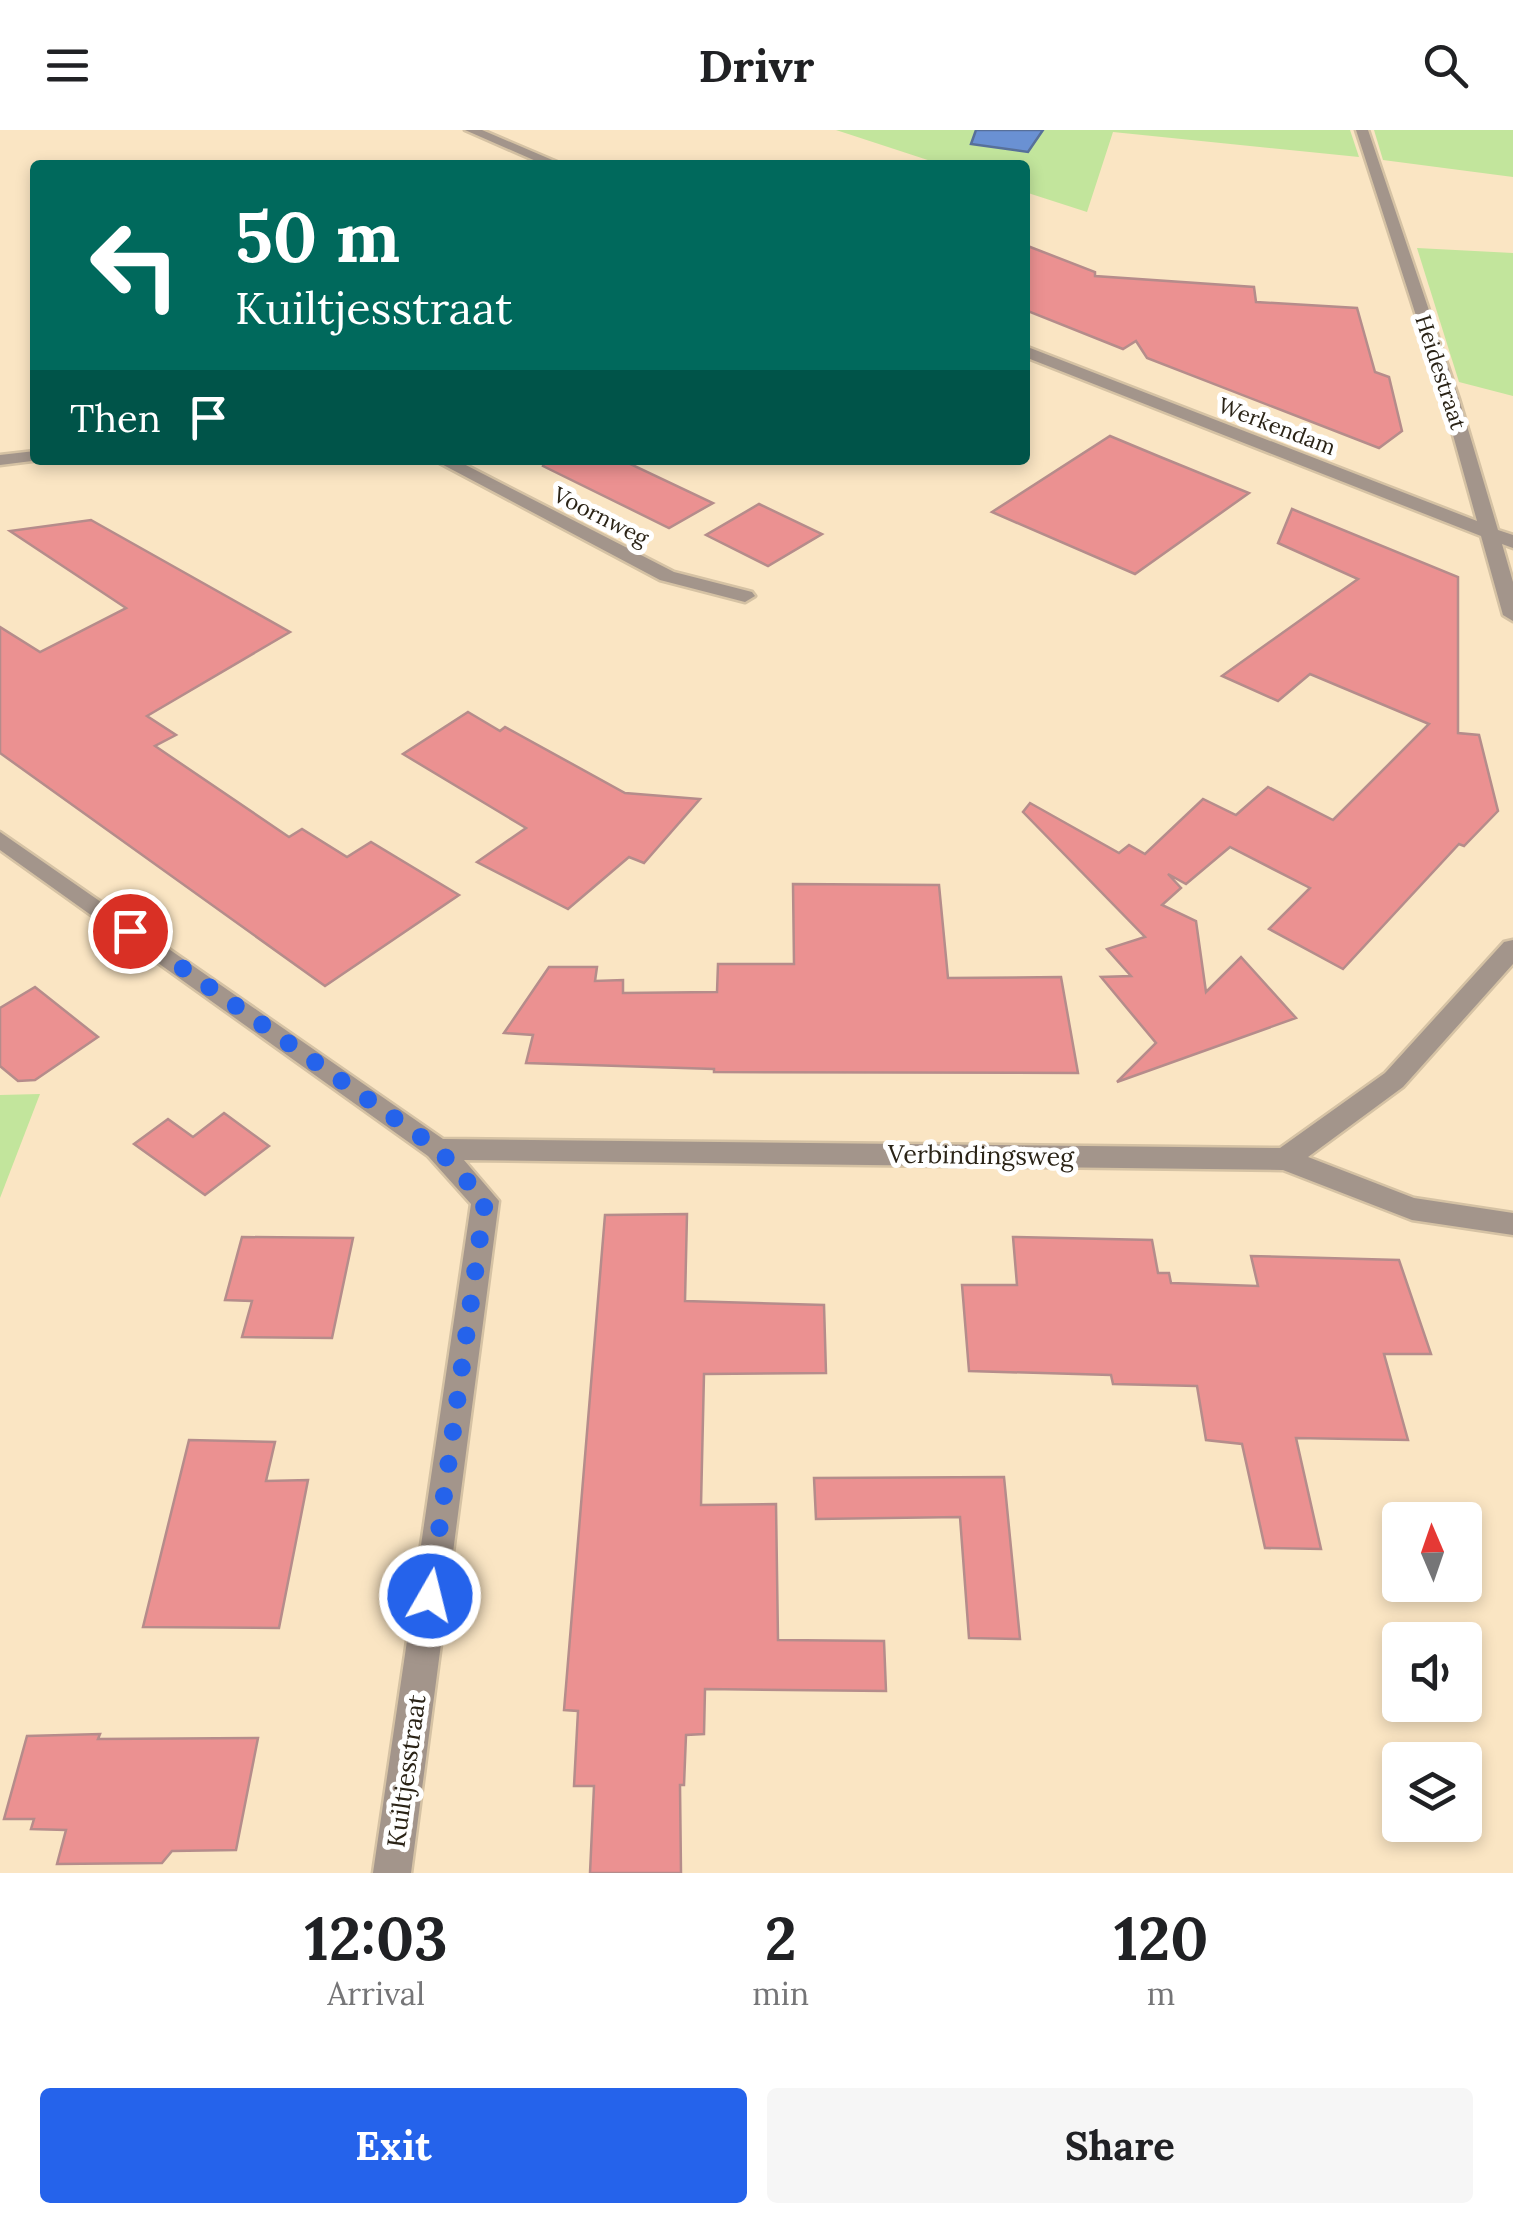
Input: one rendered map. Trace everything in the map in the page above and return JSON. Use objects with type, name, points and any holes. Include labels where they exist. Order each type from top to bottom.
[{"type":"street","points":[[471,130],[546,160]]},
{"type":"street","name":"Heidestraat","points":[[1362,130],[1492,534],[1513,615]]},
{"type":"street","name":"Werkendam","points":[[1030,353],[1513,542]]},
{"type":"street","points":[[0,460],[30,457]]},
{"type":"street","name":"Voornweg","points":[[453,465],[667,576],[745,596]]},
{"type":"street","name":"Kuiltjesstraat","points":[[0,839],[438,1149],[485,1201],[392,1873]]},
{"type":"street","points":[[1286,1159],[1394,1080],[1513,948]]},
{"type":"street","name":"Verbindingsweg","points":[[438,1149],[1286,1159],[1412,1209],[1513,1224]]},
{"type":"green space","points":[[836,130],[976,130],[971,143],[1028,152],[1043,130],[1350,130],[1359,157],[1113,132],[1087,212],[1030,194],[1030,160],[928,160]]},
{"type":"green space","points":[[1374,130],[1513,130],[1513,177],[1383,160]]},
{"type":"green space","points":[[1417,248],[1513,253],[1513,396],[1459,382]]},
{"type":"green space","points":[[40,1094],[0,1198],[0,1095]]},
{"type":"water","points":[[976,130],[1043,130],[1028,152],[971,144]]},
{"type":"building","points":[[1030,247],[1095,272],[1095,276],[1254,287],[1256,302],[1357,308],[1375,372],[1389,377],[1402,431],[1379,448],[1147,358],[1136,341],[1123,349],[1030,312]]},
{"type":"building","points":[[1110,436],[1249,493],[1135,574],[992,512]]},
{"type":"building","points":[[633,465],[713,503],[669,528],[543,466]]},
{"type":"building","points":[[759,504],[822,534],[768,566],[706,535]]},
{"type":"building","points":[[1292,509],[1458,577],[1458,733],[1479,735],[1498,811],[1464,846],[1459,844],[1343,969],[1269,929],[1310,888],[1230,847],[1186,884],[1168,874],[1181,888],[1162,905],[1196,921],[1206,992],[1241,957],[1296,1018],[1117,1082],[1156,1043],[1101,977],[1131,976],[1107,949],[1145,937],[1023,812],[1030,803],[1119,853],[1129,845],[1145,854],[1203,799],[1236,815],[1268,787],[1333,820],[1429,724],[1310,674],[1278,701],[1222,676],[1358,579],[1278,543]]},
{"type":"building","points":[[91,520],[290,632],[147,716],[176,735],[155,746],[289,837],[302,829],[347,857],[371,842],[459,895],[325,986],[0,753],[0,627],[40,652],[126,608],[10,531]]},
{"type":"building","points":[[468,712],[500,731],[505,727],[625,793],[700,799],[644,863],[629,857],[568,909],[477,862],[526,828],[403,754]]},
{"type":"building","points":[[793,884],[939,885],[948,978],[1061,977],[1078,1073],[714,1072],[526,1063],[533,1035],[504,1033],[549,967],[597,967],[595,981],[623,980],[623,993],[717,992],[718,964],[794,964]]},
{"type":"building","points":[[35,987],[98,1037],[35,1080],[18,1081],[0,1066],[0,1008]]},
{"type":"building","points":[[224,1113],[269,1146],[205,1195],[134,1144],[168,1119],[193,1137]]},
{"type":"building","points":[[687,1214],[685,1301],[824,1305],[826,1373],[704,1374],[701,1505],[776,1504],[778,1640],[884,1641],[886,1691],[705,1689],[704,1734],[686,1735],[684,1785],[680,1785],[681,1873],[590,1873],[594,1786],[574,1786],[578,1711],[564,1710],[605,1215]]},
{"type":"building","points":[[242,1237],[353,1238],[332,1338],[242,1337],[252,1301],[225,1300]]},
{"type":"building","points":[[1013,1237],[1152,1240],[1158,1273],[1169,1273],[1171,1283],[1258,1286],[1251,1256],[1399,1260],[1431,1354],[1384,1354],[1408,1440],[1296,1438],[1321,1549],[1265,1548],[1242,1444],[1206,1440],[1197,1386],[1113,1384],[1111,1375],[969,1371],[962,1285],[1017,1285]]},
{"type":"building","points":[[189,1440],[275,1442],[266,1481],[308,1480],[279,1628],[143,1627]]},
{"type":"building","points":[[1004,1477],[1020,1639],[969,1638],[960,1517],[816,1519],[814,1478]]},
{"type":"building","points":[[100,1734],[98,1739],[258,1738],[236,1850],[172,1851],[162,1863],[57,1864],[66,1830],[31,1829],[34,1819],[4,1819],[27,1736]]},
{"type":"route","points":[[130,931],[438,1149],[485,1201],[430,1596]]}]
